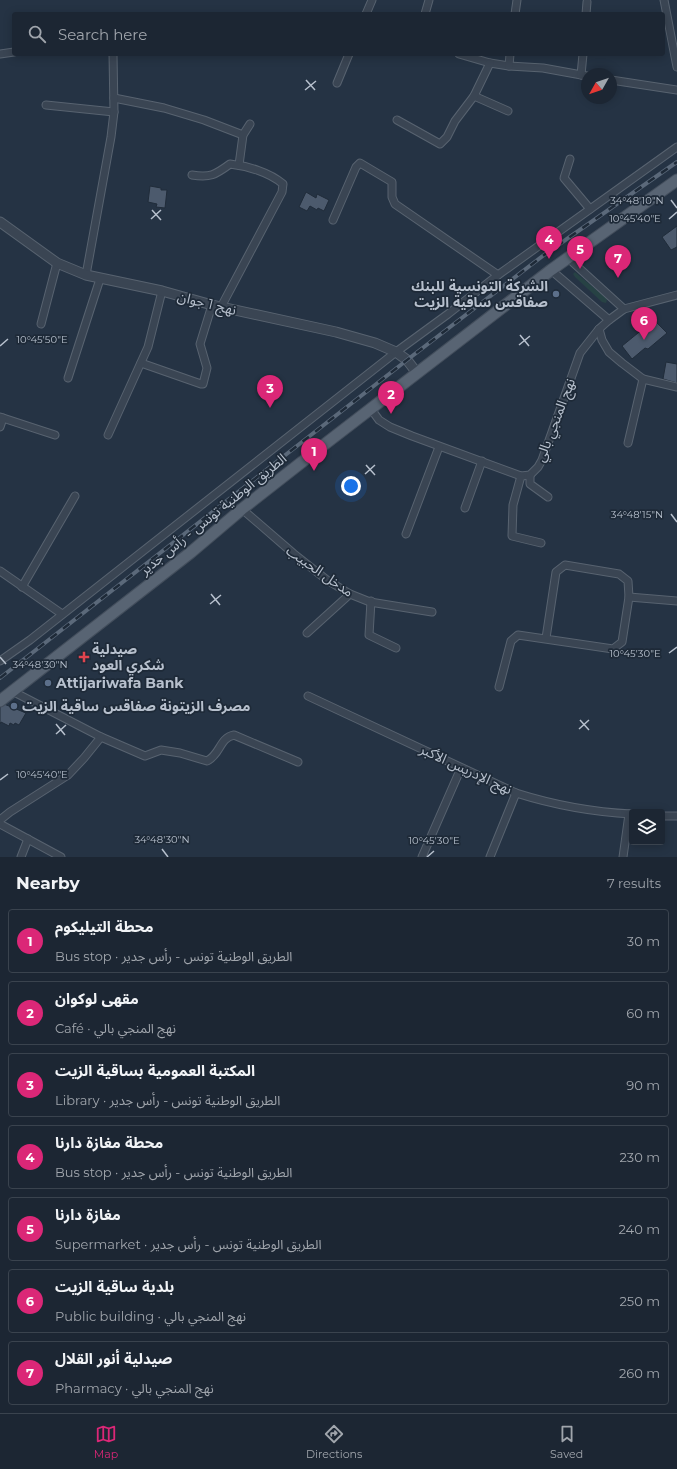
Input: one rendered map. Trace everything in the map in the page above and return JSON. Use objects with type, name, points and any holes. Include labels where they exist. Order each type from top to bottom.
[{"type":"main road","name":"الطريق الوطنية تونس - رأس جدير","points":[[0,701],[190,553],[242,509],[417,373],[551,270],[677,180]]},
{"type":"street","points":[[367,12],[372,0]]},
{"type":"street","points":[[426,12],[429,0]]},
{"type":"street","points":[[515,12],[517,0]]},
{"type":"street","points":[[664,0],[677,67]]},
{"type":"street","points":[[586,12],[587,2]]},
{"type":"street","points":[[0,54],[12,52]]},
{"type":"street","points":[[86,275],[111,137],[114,112],[113,56]]},
{"type":"street","points":[[337,82],[348,56]]},
{"type":"street","points":[[466,56],[490,64],[543,68],[581,74]]},
{"type":"street","points":[[509,66],[510,56]]},
{"type":"street","points":[[583,56],[584,68]]},
{"type":"street","points":[[397,120],[440,144],[447,137],[455,121],[474,96],[490,64]]},
{"type":"street","points":[[617,81],[677,90]]},
{"type":"street","points":[[474,96],[508,111]]},
{"type":"street","points":[[114,98],[164,108],[204,120],[243,135]]},
{"type":"street","points":[[46,105],[114,112]]},
{"type":"street","points":[[239,165],[243,135],[250,124]]},
{"type":"street","points":[[0,661],[30,640],[396,352],[498,275],[677,147]]},
{"type":"street","points":[[570,159],[564,178],[590,209]]},
{"type":"street","points":[[333,220],[356,167],[360,163],[392,182],[392,197],[395,204],[498,275]]},
{"type":"street","points":[[141,363],[203,384],[207,368],[200,344],[217,306],[282,192],[283,184],[273,177],[239,165],[230,164],[215,175],[207,177],[192,175]]},
{"type":"street","name":"نهج 1 جوان","points":[[0,222],[57,262],[86,275],[162,291],[217,306],[336,332],[375,343],[396,352],[407,360],[417,373]]},
{"type":"street","points":[[568,258],[624,309]]},
{"type":"street","points":[[41,324],[57,262]]},
{"type":"street","points":[[551,270],[609,320]]},
{"type":"street","points":[[68,378],[100,279]]},
{"type":"street","points":[[108,435],[148,347],[162,291]]},
{"type":"street","name":"نهج المنجي بالي","points":[[372,408],[379,420],[384,424],[412,436],[521,476],[530,475],[538,467],[542,460],[580,353],[599,329],[624,309],[677,295]]},
{"type":"street","points":[[599,329],[602,340],[609,352],[643,379],[677,388]]},
{"type":"street","points":[[628,443],[643,379]]},
{"type":"street","points":[[0,427],[2,418],[55,435]]},
{"type":"street","points":[[406,534],[439,446]]},
{"type":"street","points":[[465,508],[482,461]]},
{"type":"street","points":[[530,475],[530,484],[548,497]]},
{"type":"street","points":[[521,476],[513,505],[512,536],[541,543]]},
{"type":"street","points":[[22,587],[75,496]]},
{"type":"street","name":"مدخل الحبيب","points":[[242,509],[294,554],[327,580],[350,594],[371,601],[432,612]]},
{"type":"street","points":[[499,687],[511,641],[518,635],[613,649],[622,642],[629,597],[628,581],[619,574],[565,565],[556,572],[546,638]]},
{"type":"street","points":[[0,571],[62,614]]},
{"type":"street","points":[[307,634],[350,594]]},
{"type":"street","points":[[629,597],[677,601]]},
{"type":"street","points":[[371,601],[369,635],[396,648]]},
{"type":"street","points":[[12,691],[101,737],[145,756],[161,750],[207,760],[216,755],[222,743],[228,736],[234,735],[298,762]]},
{"type":"street","name":"نهج الإدريس الأكبر","points":[[308,696],[440,756],[461,768],[516,793],[540,800],[595,811],[629,814]]},
{"type":"street","points":[[0,820],[68,775],[101,737]]},
{"type":"street","points":[[422,857],[461,768]]},
{"type":"street","points":[[490,857],[516,793]]},
{"type":"street","points":[[665,816],[677,816]]},
{"type":"street","points":[[623,857],[629,820]]},
{"type":"street","points":[[0,824],[62,857]]},
{"type":"street","points":[[21,857],[28,839]]},
{"type":"green space","points":[[575,272],[606,298],[606,303],[602,302],[575,277],[573,274]]},
{"type":"building","points":[[150,186],[161,188],[161,190],[167,190],[165,208],[156,207],[157,204],[148,202]]},
{"type":"building","points":[[306,192],[316,198],[317,194],[329,200],[324,211],[318,208],[317,210],[310,206],[307,211],[299,207]]},
{"type":"building","points":[[677,226],[677,247],[671,250],[662,237]]},
{"type":"building","points":[[654,320],[667,333],[648,349],[645,348],[632,359],[622,346]]},
{"type":"building","points":[[666,362],[677,364],[677,383],[663,379]]},
{"type":"building","points":[[4,704],[26,713],[19,725],[10,723],[9,726],[1,722],[0,724],[0,707]]},
{"type":"railway","points":[[0,678],[407,360],[544,255],[677,162]]},
{"type":"place","name":"محطة مغازة دارنا","points":[[549,259]]},
{"type":"place","name":"مغازة دارنا","points":[[580,269]]},
{"type":"place","name":"صيدلية أنور القلال","points":[[618,278]]},
{"type":"place","name":"الشركة التونسية للبنك صفاقس ساقية الزيت","points":[[556,294]]},
{"type":"place","name":"بلدية ساقية الزيت","points":[[644,340]]},
{"type":"place","name":"المكتبة العمومية بساقية الزيت","points":[[270,408]]},
{"type":"place","name":"مقهى لوكوان","points":[[391,414]]},
{"type":"place","name":"محطة التيليكوم","points":[[314,471]]},
{"type":"place","name":"صيدلية شكري العود","points":[[84,657]]},
{"type":"place","name":"Attijariwafa Bank","points":[[48,683]]},
{"type":"place","name":"مصرف الزيتونة صفاقس ساقية الزيت","points":[[14,706]]}]
